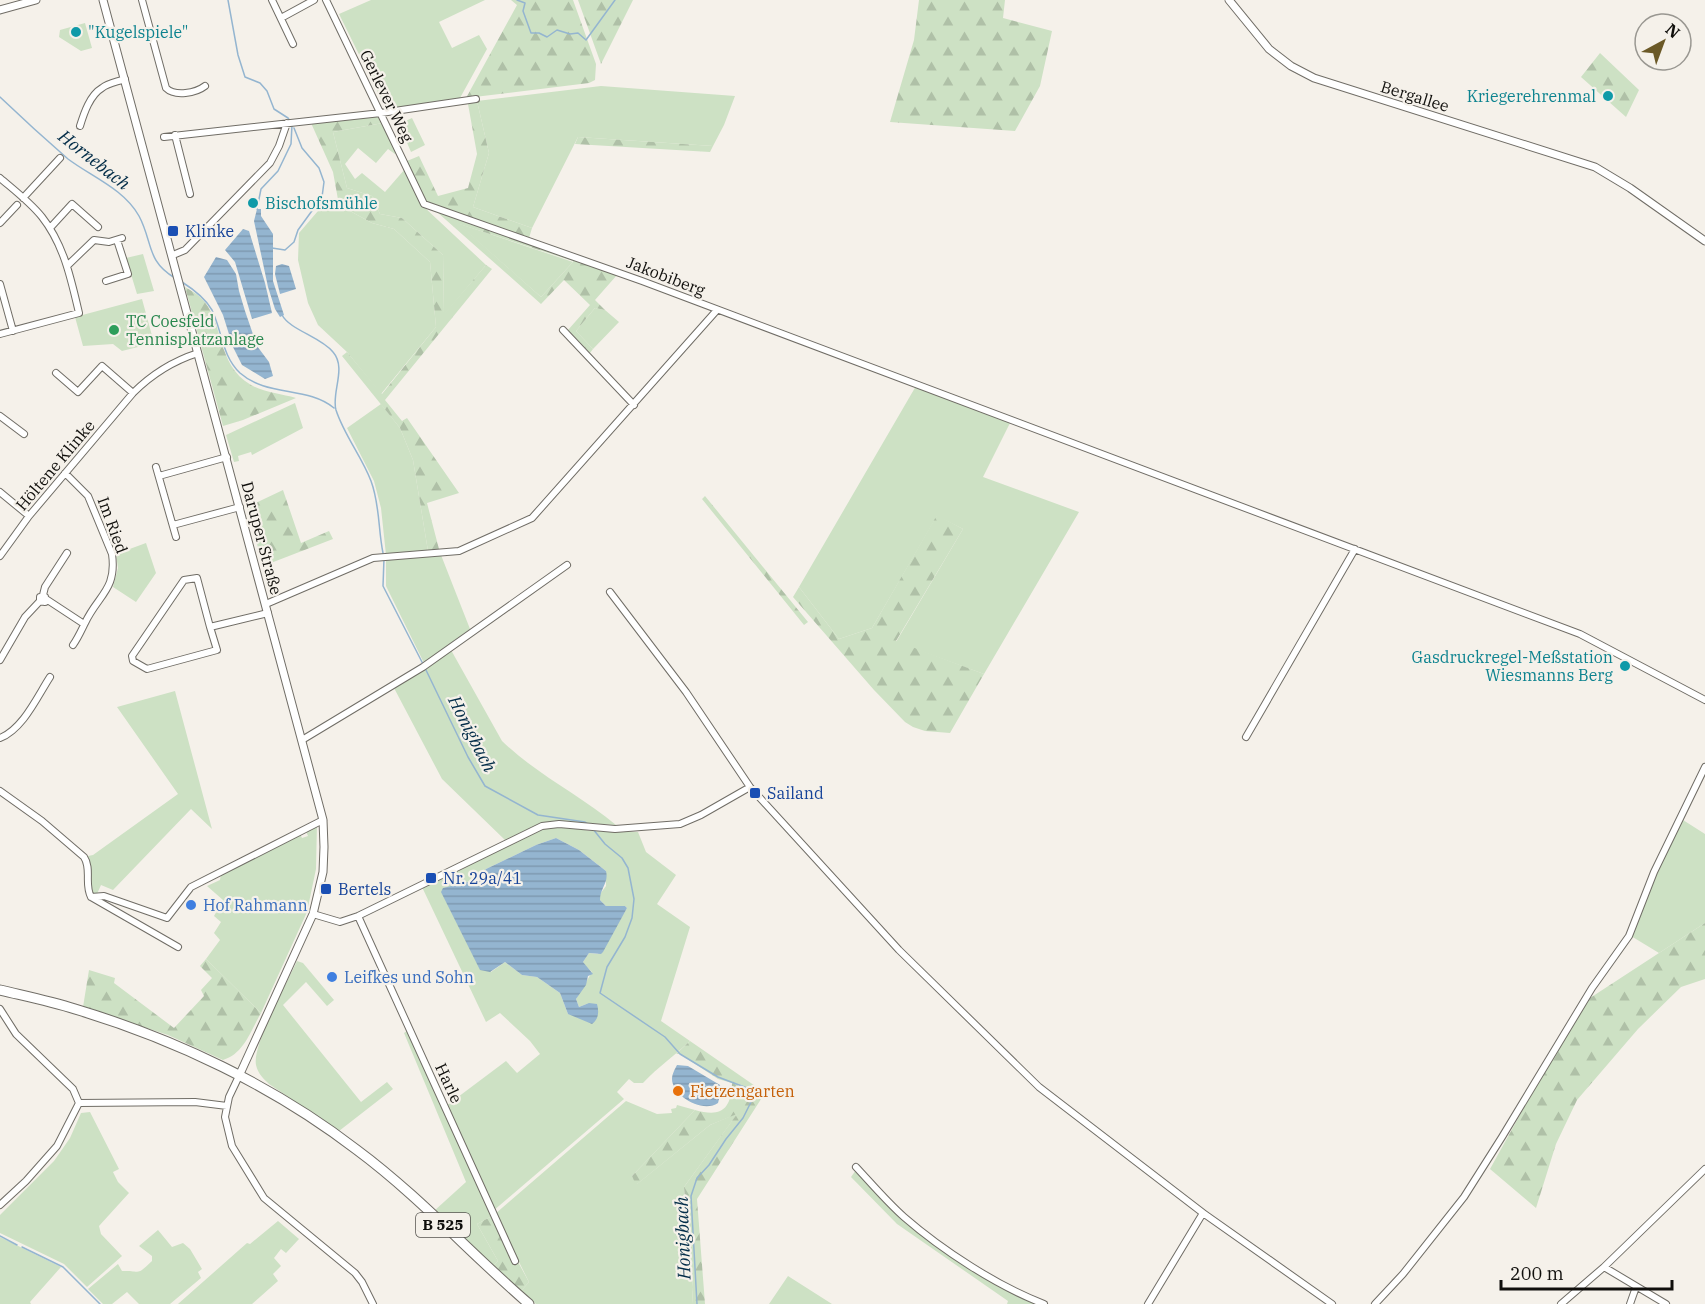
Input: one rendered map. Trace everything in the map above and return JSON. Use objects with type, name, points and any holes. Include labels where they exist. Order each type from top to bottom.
[{"type":"main road","name":"B 525","points":[[0,990],[73,1008],[164,1041],[239,1076],[304,1113],[356,1148],[383,1170],[529,1304]]},
{"type":"street","points":[[0,10],[36,0]]},
{"type":"street","name":"Daruper Straße","points":[[104,0],[323,820],[323,872],[313,915],[239,1076]]},
{"type":"street","points":[[142,0],[166,88],[173,93],[198,92],[205,86]]},
{"type":"street","points":[[272,0],[293,44]]},
{"type":"street","points":[[281,18],[314,0]]},
{"type":"street","name":"Gerlever Weg","points":[[326,0],[424,204]]},
{"type":"street","name":"Bergallee","points":[[1229,0],[1269,49],[1302,72],[1344,88],[1595,167],[1630,188],[1705,241]]},
{"type":"street","points":[[80,126],[97,92],[105,86],[125,79]]},
{"type":"street","points":[[164,137],[476,99]]},
{"type":"street","points":[[173,255],[185,250],[270,163],[291,123]]},
{"type":"street","points":[[175,135],[190,194]]},
{"type":"street","points":[[22,198],[60,158]]},
{"type":"street","points":[[0,178],[40,215],[50,228],[68,265],[79,313],[0,334]]},
{"type":"street","points":[[50,228],[72,204],[98,227]]},
{"type":"street","name":"Jakobiberg","points":[[266,604],[374,558],[459,551],[532,518],[717,310],[642,280],[424,204]]},
{"type":"street","points":[[0,223],[16,205]]},
{"type":"street","points":[[68,265],[93,240],[120,239],[128,274],[106,281]]},
{"type":"street","points":[[0,284],[13,331]]},
{"type":"street","points":[[717,310],[1580,634],[1705,700]]},
{"type":"street","points":[[563,330],[634,405]]},
{"type":"street","name":"Höltene Klinke","points":[[0,556],[29,516],[134,393],[162,369],[198,353]]},
{"type":"street","name":"Höltene Klinke","points":[[56,373],[78,392],[102,366],[134,393]]},
{"type":"street","points":[[0,416],[24,434]]},
{"type":"street","points":[[159,476],[226,457]]},
{"type":"street","points":[[156,468],[176,537]]},
{"type":"street","name":"Im Ried","points":[[65,473],[88,496],[113,561],[109,587],[73,645]]},
{"type":"street","points":[[0,492],[29,516]]},
{"type":"street","points":[[174,525],[240,507]]},
{"type":"street","points":[[1246,737],[1355,549]]},
{"type":"street","points":[[0,660],[25,616],[43,599],[45,586],[67,553]]},
{"type":"street","points":[[302,740],[424,666],[567,565]]},
{"type":"street","points":[[196,578],[210,627],[216,650],[147,669],[133,661],[132,656],[184,580],[196,578]]},
{"type":"street","points":[[610,592],[686,692],[750,787],[899,950],[1020,1070],[1203,1214],[1332,1304]]},
{"type":"street","points":[[43,599],[84,624]]},
{"type":"street","points":[[210,627],[268,612]]},
{"type":"street","points":[[0,738],[18,726],[50,677]]},
{"type":"street","points":[[1376,1304],[1403,1275],[1464,1197],[1592,988],[1629,936],[1654,872],[1705,767]]},
{"type":"street","points":[[313,915],[340,922],[358,916],[542,826],[559,824],[598,828],[633,828],[680,824],[701,815],[750,787]]},
{"type":"street","points":[[0,791],[42,821],[84,857],[88,864],[87,889],[91,897],[178,947]]},
{"type":"street","points":[[91,897],[104,896],[166,918],[191,887],[323,820]]},
{"type":"street","name":"Harle","points":[[358,916],[515,1261]]},
{"type":"street","points":[[0,1010],[16,1034],[73,1089],[79,1103]]},
{"type":"street","points":[[239,1076],[227,1106],[226,1128],[232,1146],[264,1198],[355,1273],[373,1304]]},
{"type":"street","points":[[79,1103],[195,1102],[227,1106]]},
{"type":"street","points":[[0,1205],[26,1181],[57,1146],[79,1103]]},
{"type":"street","points":[[856,1167],[904,1216],[936,1241],[1020,1295],[1044,1304]]},
{"type":"street","points":[[1561,1304],[1604,1267],[1705,1169]]},
{"type":"street","points":[[1148,1304],[1203,1214]]},
{"type":"street","points":[[1604,1267],[1666,1304]]},
{"type":"street","points":[[1630,1304],[1636,1287]]},
{"type":"green space","points":[[371,0],[485,0],[439,22],[452,48],[479,35],[487,49],[460,98],[386,109],[339,14]]},
{"type":"green space","points":[[511,0],[573,0],[596,64],[595,80],[589,83],[466,98],[517,5]]},
{"type":"green space","points":[[578,0],[633,0],[601,64]]},
{"type":"green space","points":[[919,0],[1005,0],[1003,18],[1052,31],[1040,86],[1015,131],[890,122],[914,40]]},
{"type":"green space","points":[[85,23],[92,48],[81,51],[59,37],[60,30]]},
{"type":"green space","points":[[1600,53],[1639,90],[1626,117],[1581,77]]},
{"type":"green space","points":[[601,86],[735,96],[713,146],[578,137],[532,228],[473,207],[489,153],[477,101]]},
{"type":"green space","points":[[477,101],[489,153],[473,207],[532,228],[529,238],[425,202],[407,161],[419,156],[438,196],[468,188],[477,154],[468,104]]},
{"type":"green space","points":[[380,114],[383,123],[333,132],[347,188],[372,196],[380,214],[402,218],[443,255],[444,314],[486,265],[492,269],[385,400],[402,421],[407,418],[459,493],[427,503],[439,549],[428,551],[413,460],[400,428],[342,356],[347,352],[382,394],[436,327],[430,262],[394,229],[372,223],[339,205],[333,172],[311,123]]},
{"type":"green space","points":[[412,118],[425,145],[411,152],[399,124]]},
{"type":"green space","points":[[383,123],[397,152],[395,154],[388,149],[376,163],[358,148],[345,164],[355,179],[362,173],[385,192],[405,169],[423,206],[486,265],[444,315],[443,255],[402,218],[380,214],[372,196],[347,188],[333,132]]},
{"type":"green space","points":[[578,137],[713,146],[710,152],[575,144]]},
{"type":"green space","points":[[324,204],[339,205],[372,223],[394,229],[430,262],[436,327],[381,394],[347,352],[318,325],[308,303],[298,260],[299,233]]},
{"type":"green space","points":[[437,212],[617,275],[595,300],[605,310],[595,308],[576,331],[593,349],[590,353],[568,330],[590,305],[564,280],[541,304]],"holes":[[[459,224],[573,261],[541,297]]]},
{"type":"green space","points":[[457,223],[573,262],[541,297]]},
{"type":"green space","points":[[143,254],[154,291],[137,294],[126,258]]},
{"type":"green space","points":[[185,287],[208,307],[231,366],[239,376],[256,387],[296,398],[223,426]]},
{"type":"green space","name":"TC Coesfeld Tennisplatzanlage","points":[[142,299],[154,343],[122,351],[113,344],[83,346],[75,317]]},
{"type":"green space","points":[[595,308],[605,310],[619,322],[593,349],[576,331]]},
{"type":"green space","points":[[916,386],[1010,423],[983,477],[1079,512],[984,674],[896,642],[963,529],[937,516],[872,628],[839,639],[799,587]]},
{"type":"green space","points":[[295,403],[303,428],[252,455],[251,452],[238,456],[239,461],[234,462],[226,435]]},
{"type":"green space","points":[[381,404],[400,428],[413,460],[428,551],[386,555],[381,508],[374,481],[347,428]]},
{"type":"green space","points":[[283,490],[301,543],[329,531],[333,539],[263,566],[247,507]]},
{"type":"green space","points":[[705,496],[808,622],[804,625],[702,499]]},
{"type":"green space","points":[[937,515],[963,529],[896,641],[984,674],[950,733],[925,731],[905,722],[793,597],[799,587],[839,639],[872,628]]},
{"type":"green space","points":[[146,543],[156,573],[136,602],[113,587],[118,568],[116,554]]},
{"type":"green space","points":[[441,555],[470,629],[424,663],[386,586],[386,560]]},
{"type":"green space","points":[[451,650],[502,741],[529,764],[616,825],[558,821],[542,823],[505,840],[442,779],[394,688]]},
{"type":"green space","points":[[175,691],[212,829],[191,809],[113,890],[101,885],[97,894],[92,895],[89,886],[88,856],[93,855],[178,794],[117,707]]},
{"type":"green space","points":[[1683,820],[1705,834],[1705,923],[1659,953],[1631,936],[1658,869]]},
{"type":"green space","points":[[317,823],[316,869],[307,912],[261,1013],[206,959],[220,940],[214,933],[221,922],[214,916],[223,900],[207,886],[220,880],[221,874],[300,834],[302,838],[308,836],[305,829]]},
{"type":"green space","points":[[559,826],[591,831],[638,832],[646,852],[676,875],[657,904],[690,927],[661,1021],[690,1041],[643,1083],[634,1083],[629,1079],[617,1092],[624,1099],[493,1211],[446,1106],[506,1061],[517,1073],[540,1054],[530,1041],[500,1013],[486,1022],[422,887],[541,828]],"holes":[[[556,838],[579,850],[606,871],[606,886],[600,894],[600,900],[606,906],[625,906],[627,908],[598,954],[589,953],[583,962],[592,972],[576,999],[579,1007],[589,1003],[568,1014],[560,993],[537,977],[522,975],[505,962],[491,972],[470,880],[476,880],[486,869]]]},
{"type":"green space","points":[[1705,923],[1705,979],[1681,987],[1638,1029],[1577,1100],[1556,1144],[1536,1208],[1490,1169],[1542,1075],[1590,998]]},
{"type":"green space","points":[[206,959],[261,1013],[242,1047],[223,1060],[168,1035],[83,1007],[89,970],[115,978],[114,983],[174,1028],[204,996],[201,990],[212,978],[200,966]]},
{"type":"green space","points":[[297,961],[303,963],[334,1000],[327,1006],[306,982],[283,1005],[361,1102],[387,1082],[393,1089],[339,1131],[269,1084],[256,1065],[259,1043]]},
{"type":"green space","points":[[407,1031],[492,1216],[477,1224],[498,1261],[493,1266],[434,1211],[466,1182],[404,1033]]},
{"type":"green space","points":[[690,1041],[761,1090],[763,1096],[697,1199],[705,1304],[692,1304],[693,1287],[684,1187],[737,1114],[710,1125],[636,1185],[632,1176],[695,1110],[717,1112],[726,1106],[729,1100],[732,1083],[718,1079],[680,1054],[676,1054]]},
{"type":"green space","points":[[626,1101],[657,1114],[672,1113],[671,1109],[676,1108],[677,1105],[695,1110],[632,1176],[637,1184],[710,1125],[738,1113],[684,1187],[693,1287],[692,1304],[536,1304],[521,1291],[529,1282],[495,1214]]},
{"type":"green space","points":[[90,1112],[119,1169],[113,1172],[118,1182],[129,1193],[99,1226],[101,1234],[122,1256],[87,1287],[64,1264],[0,1233],[0,1215],[54,1161],[70,1138],[81,1113]]},
{"type":"green space","points":[[856,1170],[932,1241],[1040,1304],[1007,1304],[1008,1301],[897,1224],[851,1177]]},
{"type":"green space","points":[[492,1216],[514,1264],[518,1262],[529,1282],[521,1291],[493,1266],[498,1261],[477,1224]]},
{"type":"green space","points":[[278,1221],[299,1239],[286,1253],[281,1249],[274,1258],[281,1266],[273,1274],[278,1281],[252,1304],[178,1304],[247,1243],[250,1244]]},
{"type":"green space","points":[[158,1230],[172,1247],[183,1243],[190,1249],[202,1269],[198,1272],[201,1278],[170,1304],[139,1304],[127,1292],[112,1304],[103,1304],[88,1289],[118,1264],[122,1271],[138,1272],[143,1269],[152,1261],[152,1256],[139,1246]]},
{"type":"green space","points":[[0,1237],[61,1267],[30,1302],[31,1304],[0,1304]]},
{"type":"green space","points":[[788,1276],[832,1304],[769,1304]]},
{"type":"water","points":[[257,209],[261,209],[261,216],[273,234],[273,281],[284,315],[280,317],[268,287],[254,221]]},
{"type":"water","points":[[243,229],[249,231],[272,313],[252,319],[235,262],[225,250]]},
{"type":"water","points":[[216,257],[227,260],[236,274],[239,291],[257,346],[269,362],[273,376],[265,379],[242,365],[233,347],[223,315],[204,277]]},
{"type":"water","points":[[282,264],[289,266],[296,289],[280,294],[275,274],[276,266]]},
{"type":"water","points":[[556,838],[579,850],[606,871],[600,900],[606,906],[625,906],[627,908],[603,952],[601,954],[589,953],[583,962],[593,974],[588,976],[586,985],[576,999],[579,1007],[589,1003],[597,1004],[598,1015],[592,1024],[568,1014],[560,993],[537,977],[522,975],[505,962],[490,972],[480,970],[441,892],[443,888],[476,880],[486,869]]},
{"type":"water","points":[[677,1065],[688,1066],[720,1085],[718,1103],[704,1106],[682,1097],[673,1085],[672,1079]]},
{"type":"waterway","name":"Honigbach","points":[[228,0],[238,55],[245,77],[260,83],[267,91],[274,109],[290,121]]},
{"type":"waterway","points":[[517,0],[525,3],[523,11],[531,33],[539,33],[547,37],[557,30],[570,34],[578,33],[586,40],[615,0]]},
{"type":"waterway","name":"Hornebach","points":[[0,97],[68,159],[125,198],[139,216],[159,265],[175,278]]},
{"type":"waterway","name":"Honigbach","points":[[257,209],[261,189],[278,171],[291,144],[292,125]]},
{"type":"waterway","name":"Honigbach","points":[[272,248],[285,250],[294,242],[298,230],[322,197],[324,182],[319,168],[302,148],[294,128]]},
{"type":"waterway","name":"Hornebach","points":[[182,282],[198,294],[212,310],[229,359],[240,373],[262,386],[312,397],[334,408]]},
{"type":"waterway","name":"Honigbach","points":[[282,315],[292,325],[328,347],[337,358],[339,373],[335,396],[336,410],[371,481],[376,499],[383,553]]},
{"type":"waterway","name":"Honigbach","points":[[384,558],[383,586],[423,664]]},
{"type":"waterway","name":"Honigbach","points":[[425,668],[468,757],[485,786],[538,815],[588,824]]},
{"type":"waterway","name":"Honigbach","points":[[593,829],[605,844],[622,858],[628,868],[634,899],[632,918],[625,937],[607,967],[600,993],[665,1037],[680,1054],[718,1077],[747,1088],[751,1094],[751,1102],[743,1118],[697,1178],[691,1196],[697,1304]]},
{"type":"waterway","points":[[0,1236],[17,1245]]},
{"type":"waterway","points":[[22,1247],[63,1267],[100,1304]]},
{"type":"place","name":"\"Kugelspiele\"","points":[[76,32]]},
{"type":"place","name":"Kriegerehrenmal","points":[[1608,96]]},
{"type":"place","name":"Bischofsmühle","points":[[253,203]]},
{"type":"place","name":"Klinke","points":[[173,231]]},
{"type":"place","name":"TC Coesfeld Tennisplatzanlage","points":[[114,330]]},
{"type":"place","name":"Gasdruckregel-Meßstation Wiesmanns Berg","points":[[1625,666]]},
{"type":"place","name":"Sailand","points":[[755,793]]},
{"type":"place","name":"Nr. 29a/41","points":[[431,878]]},
{"type":"place","name":"Bertels","points":[[326,889]]},
{"type":"place","name":"Hof Rahmann","points":[[191,905]]},
{"type":"place","name":"Leifkes und Sohn","points":[[332,977]]},
{"type":"place","name":"Fietzengarten","points":[[678,1091]]}]
